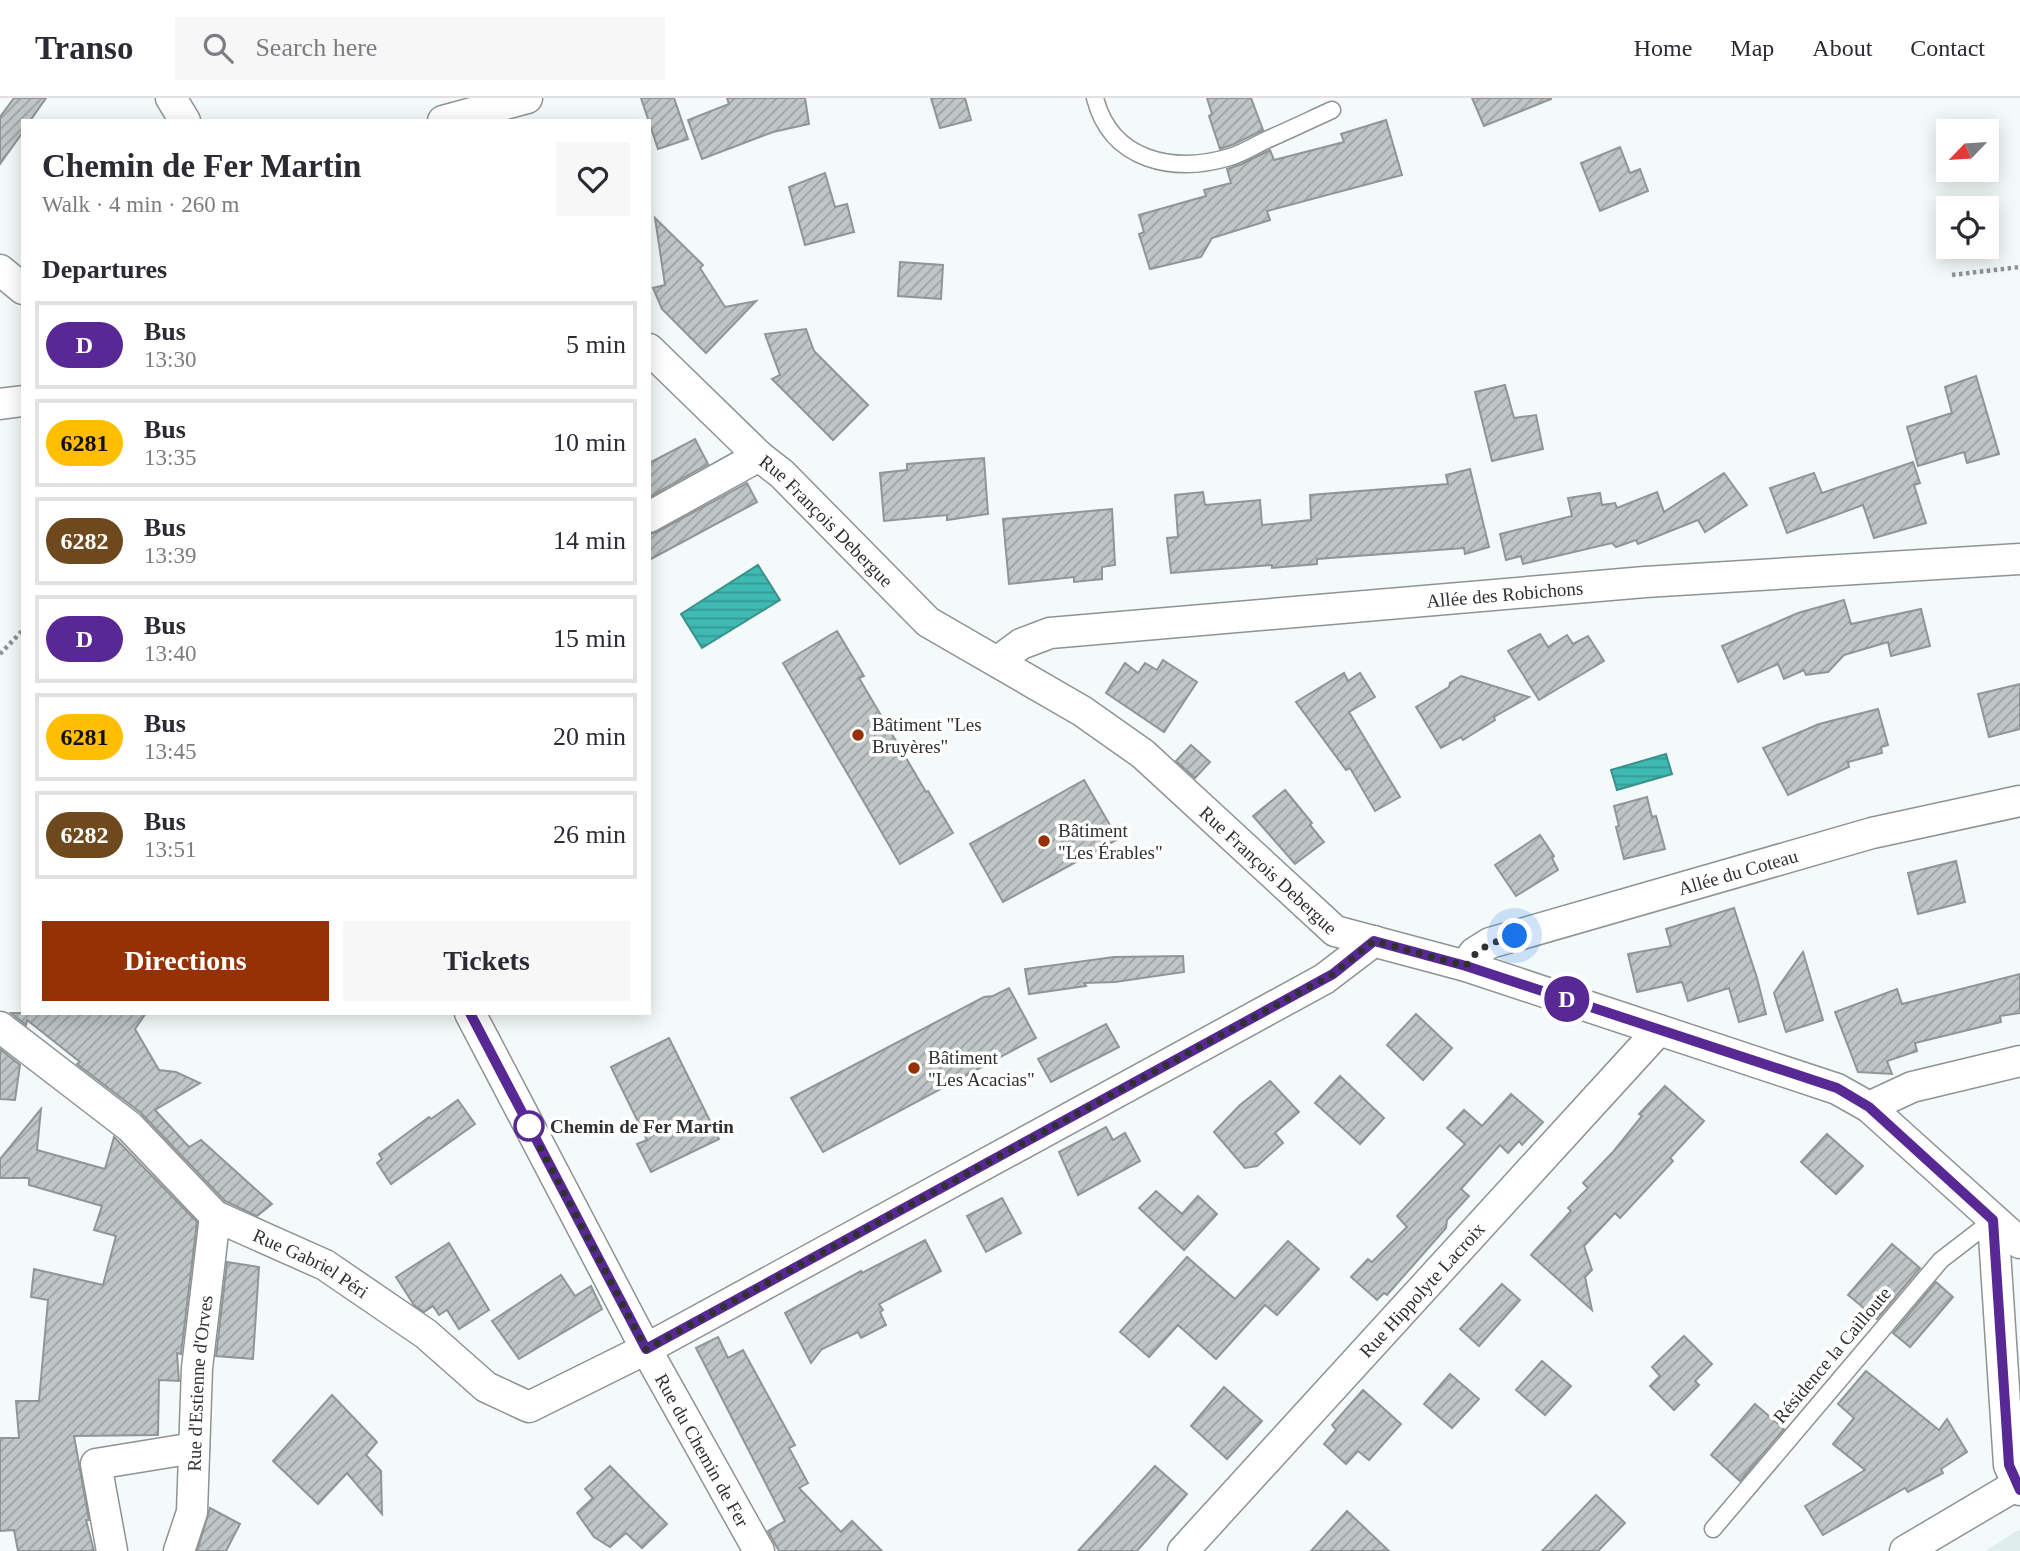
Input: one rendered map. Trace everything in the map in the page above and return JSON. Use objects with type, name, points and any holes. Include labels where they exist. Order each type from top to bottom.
[{"type":"street","points":[[171,98],[184,119]]},
{"type":"street","points":[[450,119],[527,98]]},
{"type":"street","points":[[0,270],[21,287]]},
{"type":"street","name":"Rue François Debergue","points":[[651,351],[759,456],[782,474],[928,622],[1082,711],[1143,754],[1335,931],[1466,966],[1837,1088],[1869,1107],[2020,1242]]},
{"type":"street","points":[[0,404],[21,401]]},
{"type":"street","points":[[651,516],[759,456]]},
{"type":"street","name":"Allée des Robichons","points":[[998,661],[1021,644],[1050,633],[1645,582],[2020,559]]},
{"type":"street","name":"Allée du Coteau","points":[[1466,966],[1474,953],[1490,943],[1872,833],[2020,801]]},
{"type":"street","points":[[646,1349],[1333,974],[1374,941]]},
{"type":"street","name":"Rue du Chemin de Fer","points":[[471,1015],[646,1349],[760,1551]]},
{"type":"street","name":"Rue Gabriel Péri","points":[[0,1027],[130,1127],[215,1216],[326,1265],[426,1334],[486,1387],[530,1407],[646,1349]]},
{"type":"street","name":"Rue Hippolyte Lacroix","points":[[1183,1551],[1659,1030]]},
{"type":"street","points":[[1869,1107],[1912,1087],[2020,1061]]},
{"type":"street","name":"Rue d'Estienne d'Orves","points":[[179,1551],[192,1512],[197,1368],[215,1216]]},
{"type":"street","points":[[1905,1551],[2019,1486],[2009,1465],[1993,1220]]},
{"type":"street","points":[[112,1551],[96,1464],[194,1448]]},
{"type":"lane","points":[[1095,98],[1098,109],[1118,142],[1142,157],[1169,163],[1197,163],[1230,157],[1332,110]]},
{"type":"lane","name":"Résidence la Cailloute","points":[[1713,1529],[1941,1259],[1993,1220]]},
{"type":"path","points":[[1952,275],[2020,267]]},
{"type":"path","points":[[0,654],[21,632]]},
{"type":"shaded area","points":[[2020,1529],[2020,1551],[1985,1551]]},
{"type":"water","points":[[758,565],[780,600],[702,648],[681,614]]},
{"type":"water","points":[[1666,754],[1672,774],[1617,790],[1611,770]]},
{"type":"building","points":[[14,98],[46,98],[31,119],[21,119],[21,135],[0,164],[0,117]]},
{"type":"building","points":[[641,98],[674,98],[688,139],[658,149],[651,119],[648,119]]},
{"type":"building","points":[[727,98],[805,98],[809,124],[773,132],[702,159],[688,120],[729,104]]},
{"type":"building","points":[[931,98],[965,98],[971,120],[940,128]]},
{"type":"building","points":[[1207,98],[1251,98],[1263,130],[1220,149],[1209,116],[1212,114]]},
{"type":"building","points":[[1472,98],[1551,98],[1551,99],[1484,126]]},
{"type":"building","points":[[1386,120],[1402,175],[1267,211],[1270,220],[1212,238],[1201,257],[1150,269],[1139,234],[1144,232],[1139,215],[1206,196],[1204,190],[1231,183],[1227,169],[1270,150],[1274,160],[1344,142],[1341,134]]},
{"type":"building","points":[[1620,147],[1630,173],[1640,169],[1648,191],[1600,211],[1581,163]]},
{"type":"building","points":[[825,173],[835,207],[847,204],[854,232],[805,245],[789,187]]},
{"type":"building","points":[[655,218],[703,265],[700,268],[725,307],[756,301],[706,353],[662,309],[653,288],[665,285]]},
{"type":"building","points":[[900,262],[943,265],[941,299],[898,296]]},
{"type":"building","points":[[806,329],[814,351],[868,405],[833,440],[772,379],[780,375],[765,334]]},
{"type":"building","points":[[1976,376],[1999,454],[1967,463],[1964,452],[1918,466],[1907,427],[1952,413],[1945,387]]},
{"type":"building","points":[[1505,385],[1514,418],[1536,415],[1543,449],[1492,461],[1475,392]]},
{"type":"building","points":[[695,439],[708,464],[651,496],[651,462]]},
{"type":"building","points":[[984,458],[988,514],[947,520],[947,515],[884,521],[880,473],[907,470],[907,464]]},
{"type":"building","points":[[1913,462],[1920,483],[1914,485],[1926,523],[1874,538],[1863,505],[1787,533],[1770,488],[1814,473],[1822,493]]},
{"type":"building","points":[[1470,469],[1489,547],[1465,554],[1464,548],[1317,559],[1317,564],[1272,568],[1272,565],[1171,573],[1167,538],[1178,537],[1175,495],[1203,492],[1205,505],[1260,500],[1262,525],[1311,520],[1310,495],[1448,484],[1446,475]]},
{"type":"building","points":[[1724,473],[1747,505],[1705,532],[1698,520],[1638,544],[1636,540],[1616,547],[1612,543],[1523,564],[1521,556],[1506,560],[1500,534],[1572,516],[1568,498],[1600,493],[1602,505],[1615,503],[1617,508],[1657,492],[1664,512]]},
{"type":"building","points":[[747,483],[757,502],[651,559],[651,534]]},
{"type":"building","points":[[1112,509],[1115,565],[1102,567],[1102,579],[1074,582],[1074,577],[1009,584],[1003,519]]},
{"type":"building","points":[[1844,600],[1851,624],[1921,609],[1930,646],[1891,656],[1888,642],[1844,655],[1828,672],[1806,675],[1804,670],[1784,679],[1778,664],[1738,682],[1722,646],[1798,613]]},
{"type":"building","name":"Bâtiment \"Les Bruyères\"","points":[[837,631],[864,676],[859,678],[953,833],[900,864],[783,663]]},
{"type":"building","points":[[1540,634],[1548,647],[1567,635],[1573,644],[1588,636],[1604,661],[1539,700],[1508,651]]},
{"type":"building","points":[[1163,660],[1197,682],[1164,732],[1106,693],[1125,663],[1138,673],[1145,663],[1157,670]]},
{"type":"building","points":[[1344,673],[1348,681],[1360,673],[1375,697],[1349,712],[1400,797],[1375,811],[1350,768],[1346,770],[1296,702]]},
{"type":"building","points":[[1461,676],[1529,697],[1494,717],[1495,720],[1463,740],[1461,737],[1441,748],[1416,707],[1449,687],[1450,683]]},
{"type":"building","points":[[2020,684],[2020,729],[1989,737],[1978,694]]},
{"type":"building","points":[[1878,709],[1888,745],[1881,747],[1882,753],[1848,762],[1849,767],[1788,795],[1763,748],[1819,724]]},
{"type":"building","points":[[1191,745],[1210,762],[1195,778],[1176,761]]},
{"type":"building","name":"Bâtiment \"Les Érables\"","points":[[1084,780],[1118,839],[1003,902],[970,844]]},
{"type":"building","points":[[1285,790],[1324,842],[1295,864],[1253,816]]},
{"type":"building","points":[[1647,797],[1652,817],[1656,816],[1665,849],[1624,859],[1614,806]]},
{"type":"building","points":[[1540,835],[1554,856],[1552,858],[1558,870],[1516,896],[1495,865]]},
{"type":"building","points":[[1956,861],[1965,902],[1918,914],[1908,873]]},
{"type":"building","points":[[1734,908],[1766,1014],[1739,1022],[1729,988],[1688,1001],[1682,982],[1637,992],[1628,954],[1671,946],[1666,929]]},
{"type":"building","points":[[1803,952],[1823,1020],[1786,1032],[1774,993]]},
{"type":"building","points":[[1183,956],[1184,972],[1115,982],[1084,983],[1086,986],[1029,994],[1025,969],[1114,957]]},
{"type":"building","points":[[2020,974],[2020,1013],[2000,1016],[2001,1022],[1915,1043],[1917,1051],[1887,1061],[1892,1074],[1858,1072],[1835,1012],[1897,989],[1902,1004]]},
{"type":"building","name":"Bâtiment \"Les Acacias\"","points":[[1009,988],[1036,1038],[823,1152],[791,1098],[984,997],[993,996]]},
{"type":"building","points":[[11,1013],[145,1015],[135,1029],[159,1070],[176,1072],[200,1083],[155,1110],[189,1147],[201,1140],[272,1204],[257,1216],[225,1201],[141,1113],[77,1064],[80,1062],[27,1020],[26,1025]]},
{"type":"building","points":[[1416,1014],[1452,1048],[1423,1080],[1387,1045]]},
{"type":"building","points":[[1106,1024],[1119,1047],[1051,1082],[1038,1059]]},
{"type":"building","points":[[669,1038],[719,1139],[651,1172],[637,1144],[647,1140],[611,1067]]},
{"type":"building","points":[[0,1049],[20,1065],[15,1100],[0,1099]]},
{"type":"building","points":[[1340,1076],[1384,1118],[1360,1144],[1315,1103]]},
{"type":"building","points":[[1270,1081],[1299,1112],[1275,1133],[1283,1143],[1257,1166],[1245,1168],[1214,1132],[1240,1105]]},
{"type":"building","points":[[1665,1086],[1704,1121],[1670,1158],[1673,1161],[1620,1218],[1615,1213],[1584,1246],[1592,1270],[1585,1277],[1592,1310],[1531,1255],[1571,1211],[1568,1208],[1588,1188],[1583,1183],[1613,1152],[1642,1116],[1639,1114]]},
{"type":"building","points":[[1511,1094],[1543,1122],[1522,1145],[1519,1141],[1508,1153],[1500,1145],[1461,1189],[1469,1196],[1447,1220],[1446,1228],[1387,1295],[1384,1293],[1377,1300],[1351,1277],[1368,1259],[1372,1262],[1407,1227],[1397,1216],[1465,1144],[1447,1128],[1464,1110],[1482,1126]]},
{"type":"building","points":[[458,1100],[475,1124],[391,1184],[377,1163],[382,1159],[379,1154],[429,1117],[431,1119]]},
{"type":"building","points":[[41,1109],[37,1150],[105,1169],[114,1137],[197,1222],[181,1354],[177,1353],[179,1381],[159,1380],[158,1435],[74,1436],[89,1520],[86,1520],[94,1551],[18,1551],[14,1530],[0,1531],[0,1438],[19,1438],[16,1401],[39,1401],[48,1300],[31,1297],[34,1269],[103,1285],[116,1236],[94,1230],[102,1206],[29,1185],[29,1178],[0,1178],[0,1159]]},
{"type":"building","points":[[1106,1127],[1113,1140],[1125,1133],[1140,1161],[1078,1195],[1059,1152]]},
{"type":"building","points":[[1827,1134],[1863,1166],[1836,1194],[1801,1162]]},
{"type":"building","points":[[1156,1191],[1182,1214],[1198,1196],[1217,1214],[1184,1250],[1139,1208]]},
{"type":"building","points":[[1002,1198],[1021,1233],[986,1252],[967,1216]]},
{"type":"building","points":[[925,1240],[941,1271],[879,1304],[886,1325],[861,1338],[858,1332],[822,1349],[811,1363],[785,1313],[861,1271],[862,1273]]},
{"type":"building","points":[[1288,1241],[1319,1269],[1277,1315],[1265,1305],[1216,1359],[1178,1325],[1149,1357],[1120,1332],[1187,1257],[1235,1299]]},
{"type":"building","points":[[449,1243],[489,1310],[459,1329],[447,1310],[439,1315],[433,1306],[424,1312],[414,1305],[396,1277]]},
{"type":"building","points":[[1892,1244],[1920,1268],[1877,1319],[1848,1295]]},
{"type":"building","points":[[227,1262],[259,1267],[253,1359],[216,1356]]},
{"type":"building","points":[[561,1275],[575,1296],[591,1286],[602,1309],[519,1359],[492,1321]]},
{"type":"building","points":[[1936,1282],[1953,1297],[1910,1347],[1893,1333]]},
{"type":"building","points":[[1502,1284],[1520,1300],[1479,1346],[1460,1329]]},
{"type":"building","points":[[1684,1336],[1712,1364],[1695,1381],[1699,1385],[1674,1410],[1650,1386],[1660,1376],[1652,1367]]},
{"type":"building","points":[[718,1337],[728,1358],[743,1350],[795,1445],[789,1448],[808,1483],[799,1488],[841,1532],[852,1521],[882,1551],[779,1551],[768,1531],[785,1521],[696,1348]]},
{"type":"building","points":[[1542,1361],[1571,1386],[1545,1415],[1516,1390]]},
{"type":"building","points":[[1866,1371],[1939,1430],[1947,1419],[1967,1452],[1941,1469],[1943,1473],[1908,1492],[1905,1488],[1823,1535],[1805,1506],[1865,1470],[1833,1444],[1854,1418],[1838,1404]]},
{"type":"building","points":[[1450,1374],[1479,1399],[1452,1428],[1424,1404]]},
{"type":"building","points":[[1224,1387],[1262,1421],[1227,1459],[1191,1426]]},
{"type":"building","points":[[1363,1390],[1401,1424],[1369,1460],[1358,1451],[1346,1464],[1324,1444],[1336,1430],[1332,1425]]},
{"type":"building","points":[[332,1395],[377,1442],[366,1455],[381,1471],[382,1514],[347,1473],[318,1504],[273,1461]]},
{"type":"building","points":[[1755,1404],[1784,1429],[1740,1481],[1711,1455]]},
{"type":"building","points":[[610,1466],[667,1524],[642,1548],[626,1533],[610,1547],[594,1537],[577,1513],[593,1498],[585,1489]]},
{"type":"building","points":[[1155,1466],[1187,1494],[1137,1551],[1078,1551]]},
{"type":"building","points":[[1596,1495],[1625,1523],[1598,1551],[1542,1551]]},
{"type":"building","points":[[210,1508],[240,1524],[226,1551],[197,1551]]},
{"type":"building","points":[[1347,1511],[1389,1551],[1311,1551]]},
{"type":"bus line","name":"D","points":[[471,1015],[646,1349],[1333,974],[1374,941],[1466,966],[1837,1088],[1869,1107],[1993,1220],[2009,1465],[2020,1490]]},
{"type":"place","name":"Bâtiment \"Les Bruyères\"","points":[[858,735]]},
{"type":"place","name":"Bâtiment \"Les Érables\"","points":[[1044,841]]},
{"type":"place","name":"Bâtiment \"Les Acacias\"","points":[[914,1068]]},
{"type":"place","name":"Chemin de Fer Martin","points":[[529,1126]]},
{"type":"route","points":[[529,1126],[646,1349],[1333,974],[1374,941],[1466,966],[1474,953],[1490,943],[1515,936]]}]
